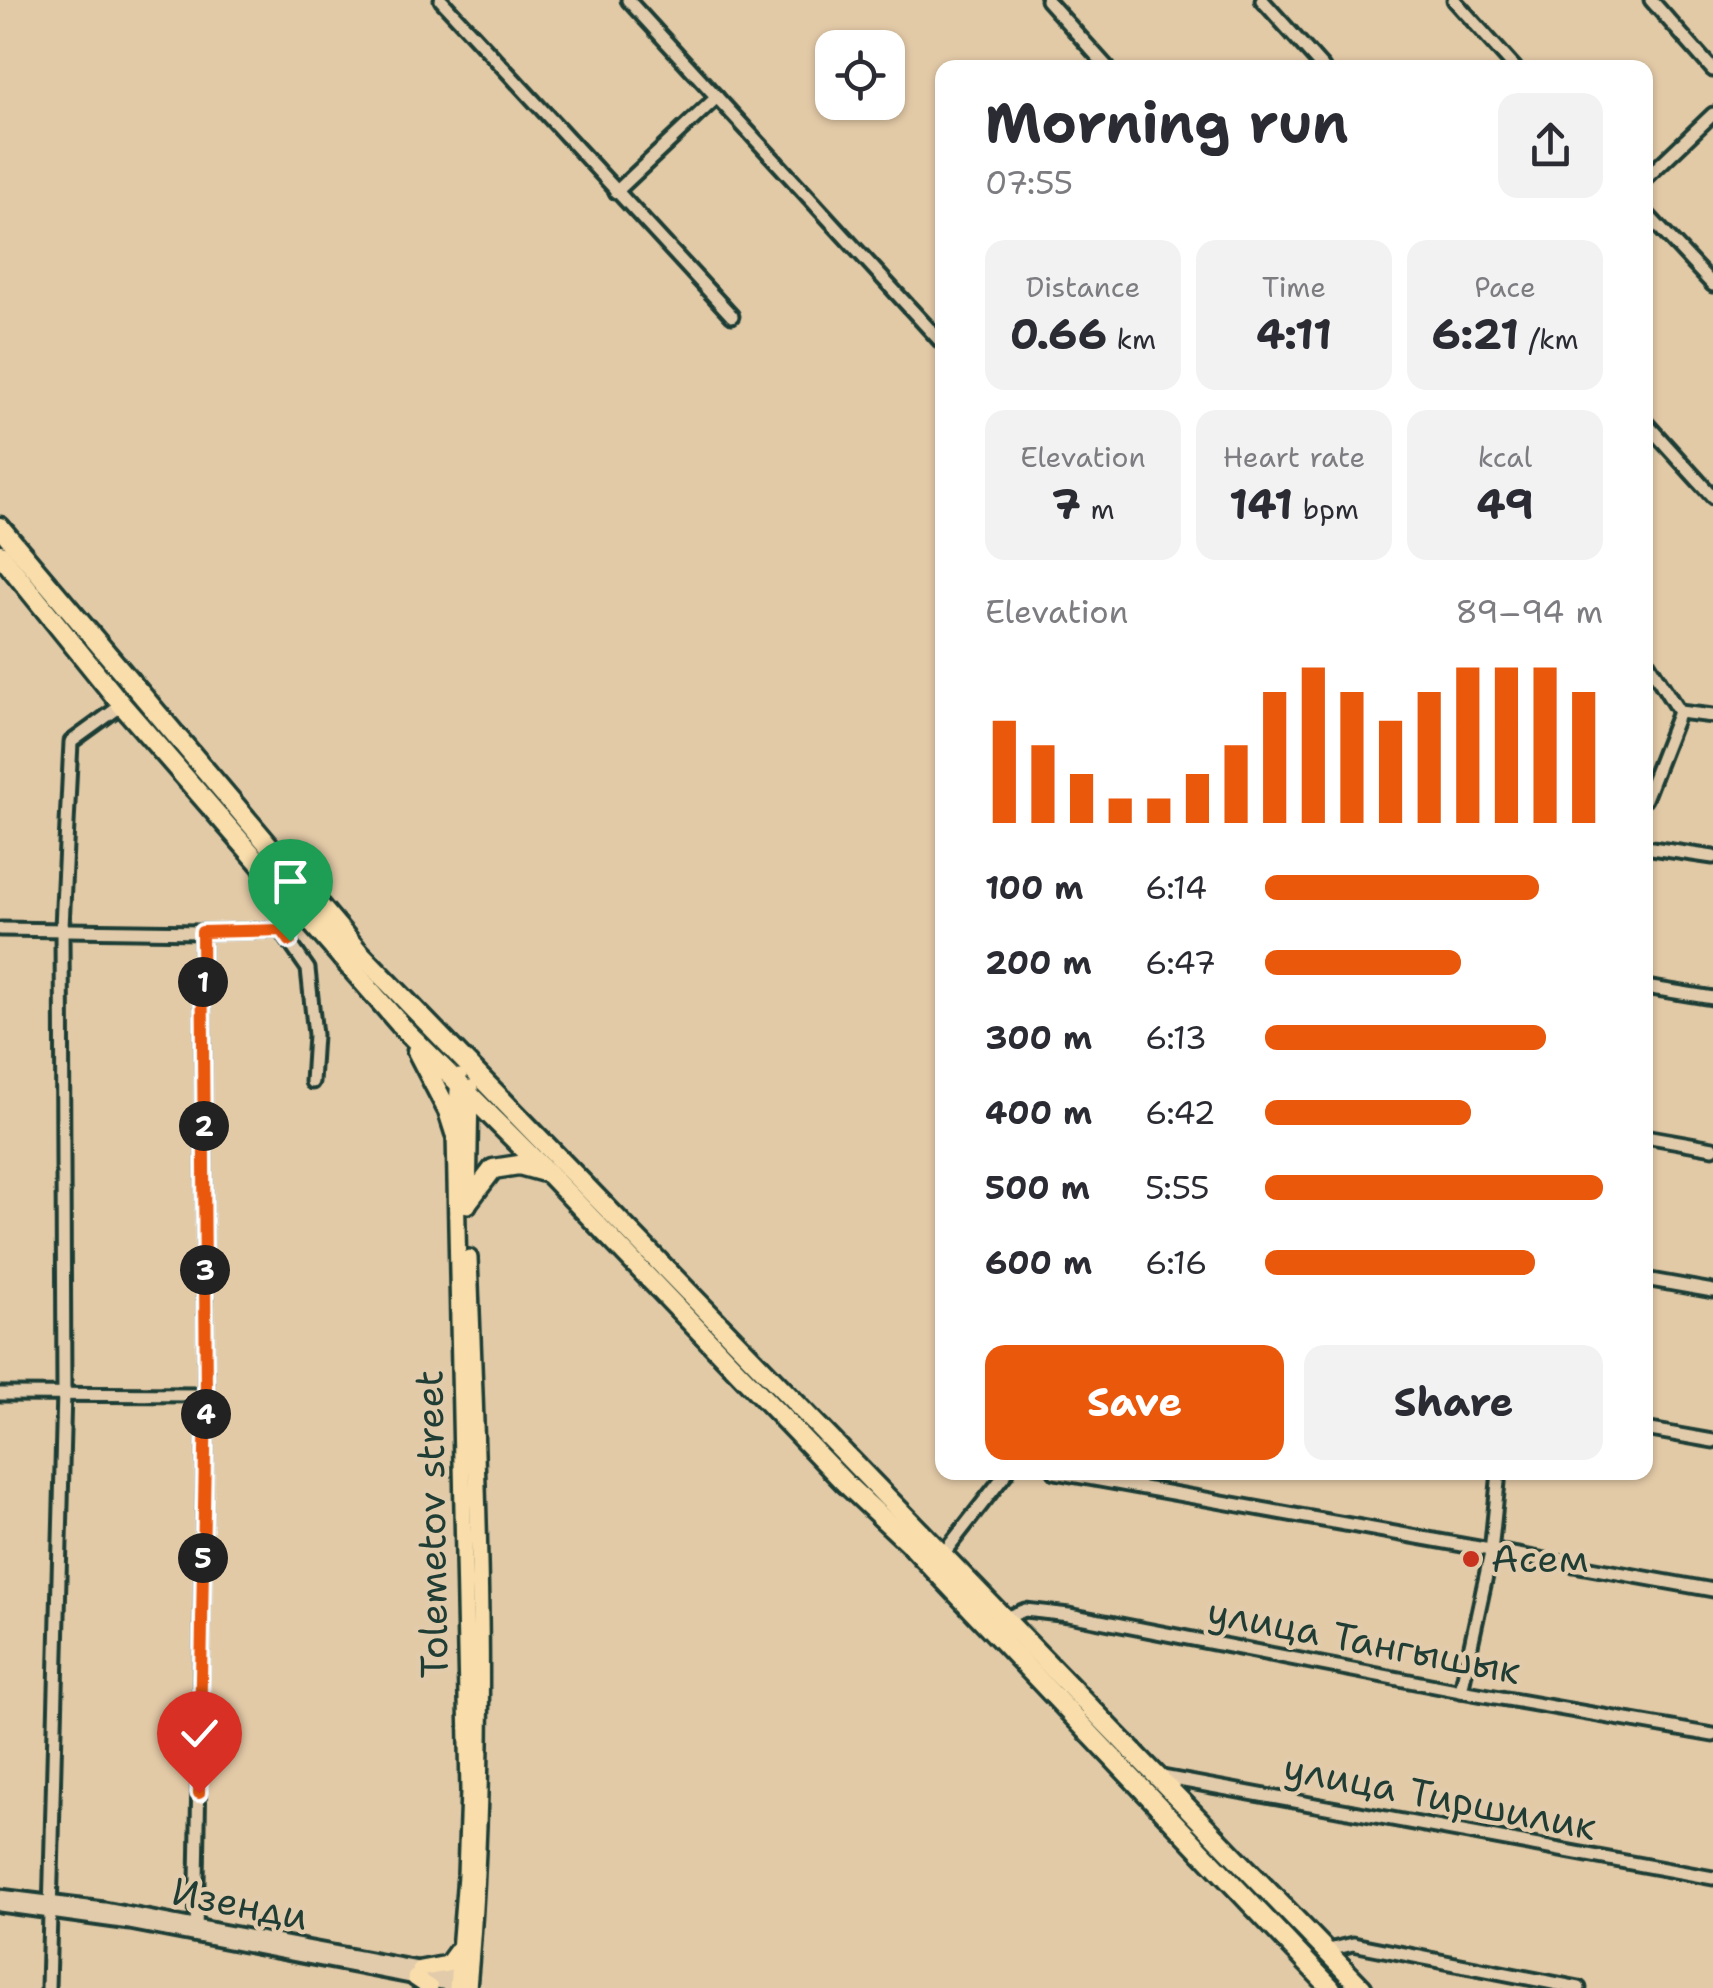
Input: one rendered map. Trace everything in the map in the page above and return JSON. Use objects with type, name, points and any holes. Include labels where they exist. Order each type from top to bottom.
[{"type":"highway","points":[[0,527],[548,1173],[845,1483],[1005,1618],[1362,1988]]},
{"type":"highway","points":[[0,554],[122,704],[404,1029],[465,1076],[938,1561],[1332,1988]]},
{"type":"highway","points":[[404,1029],[438,1090],[455,1134]]},
{"type":"highway","points":[[468,1203],[493,1169],[518,1165],[548,1173]]},
{"type":"main road","name":"Tolemetov street","points":[[463,1984],[468,1682],[455,1134],[465,1076]]},
{"type":"main road","name":"Tolemetov street","points":[[463,1984],[478,1876],[481,1792],[477,1474],[465,1076]]},
{"type":"main road","points":[[430,1988],[417,1973],[454,1958],[462,1930]]},
{"type":"street","points":[[441,0],[732,316]]},
{"type":"street","points":[[628,0],[935,335]]},
{"type":"street","points":[[1047,0],[1101,60]]},
{"type":"street","points":[[1262,0],[1316,60]]},
{"type":"street","points":[[1454,0],[1507,60]]},
{"type":"street","points":[[1650,0],[1713,70]]},
{"type":"street","points":[[616,192],[717,97]]},
{"type":"street","points":[[1653,171],[1713,114]]},
{"type":"street","points":[[1653,225],[1713,285]]},
{"type":"street","points":[[1653,431],[1713,497]]},
{"type":"street","points":[[1653,671],[1679,712]]},
{"type":"street","points":[[48,1988],[64,1392],[62,927],[71,742],[122,704]]},
{"type":"street","points":[[1679,712],[1713,716]]},
{"type":"street","points":[[1653,779],[1679,712]]},
{"type":"street","points":[[1653,848],[1713,857]]},
{"type":"street","points":[[0,928],[282,930],[304,916]]},
{"type":"street","points":[[282,930],[308,969],[316,1035],[312,1082]]},
{"type":"street","points":[[196,1930],[206,1395],[202,932]]},
{"type":"street","points":[[1653,988],[1713,998]]},
{"type":"street","points":[[1653,1137],[1713,1148]]},
{"type":"street","points":[[1653,1281],[1713,1292]]},
{"type":"street","points":[[0,1394],[206,1395]]},
{"type":"street","points":[[1653,1430],[1713,1441]]},
{"type":"street","points":[[938,1561],[1001,1480]]},
{"type":"street","points":[[1098,1480],[1713,1590]]},
{"type":"street","points":[[1460,1691],[1492,1553],[1498,1480]]},
{"type":"street","name":"улица Тангышык","points":[[1005,1618],[1025,1610],[1069,1616],[1713,1735]]},
{"type":"street","name":"улица Тиршилик","points":[[1156,1776],[1713,1878]]},
{"type":"street","name":"Изенди","points":[[0,1896],[196,1930],[463,1984]]},
{"type":"street","name":"Изенди","points":[[0,1905],[51,1906]]},
{"type":"street","points":[[1325,1951],[1354,1944],[1579,1988]]},
{"type":"place","name":"Асем","points":[[1471,1559]]},
{"type":"route","points":[[199,1793],[206,1395],[202,932],[282,930],[290,941]]}]
